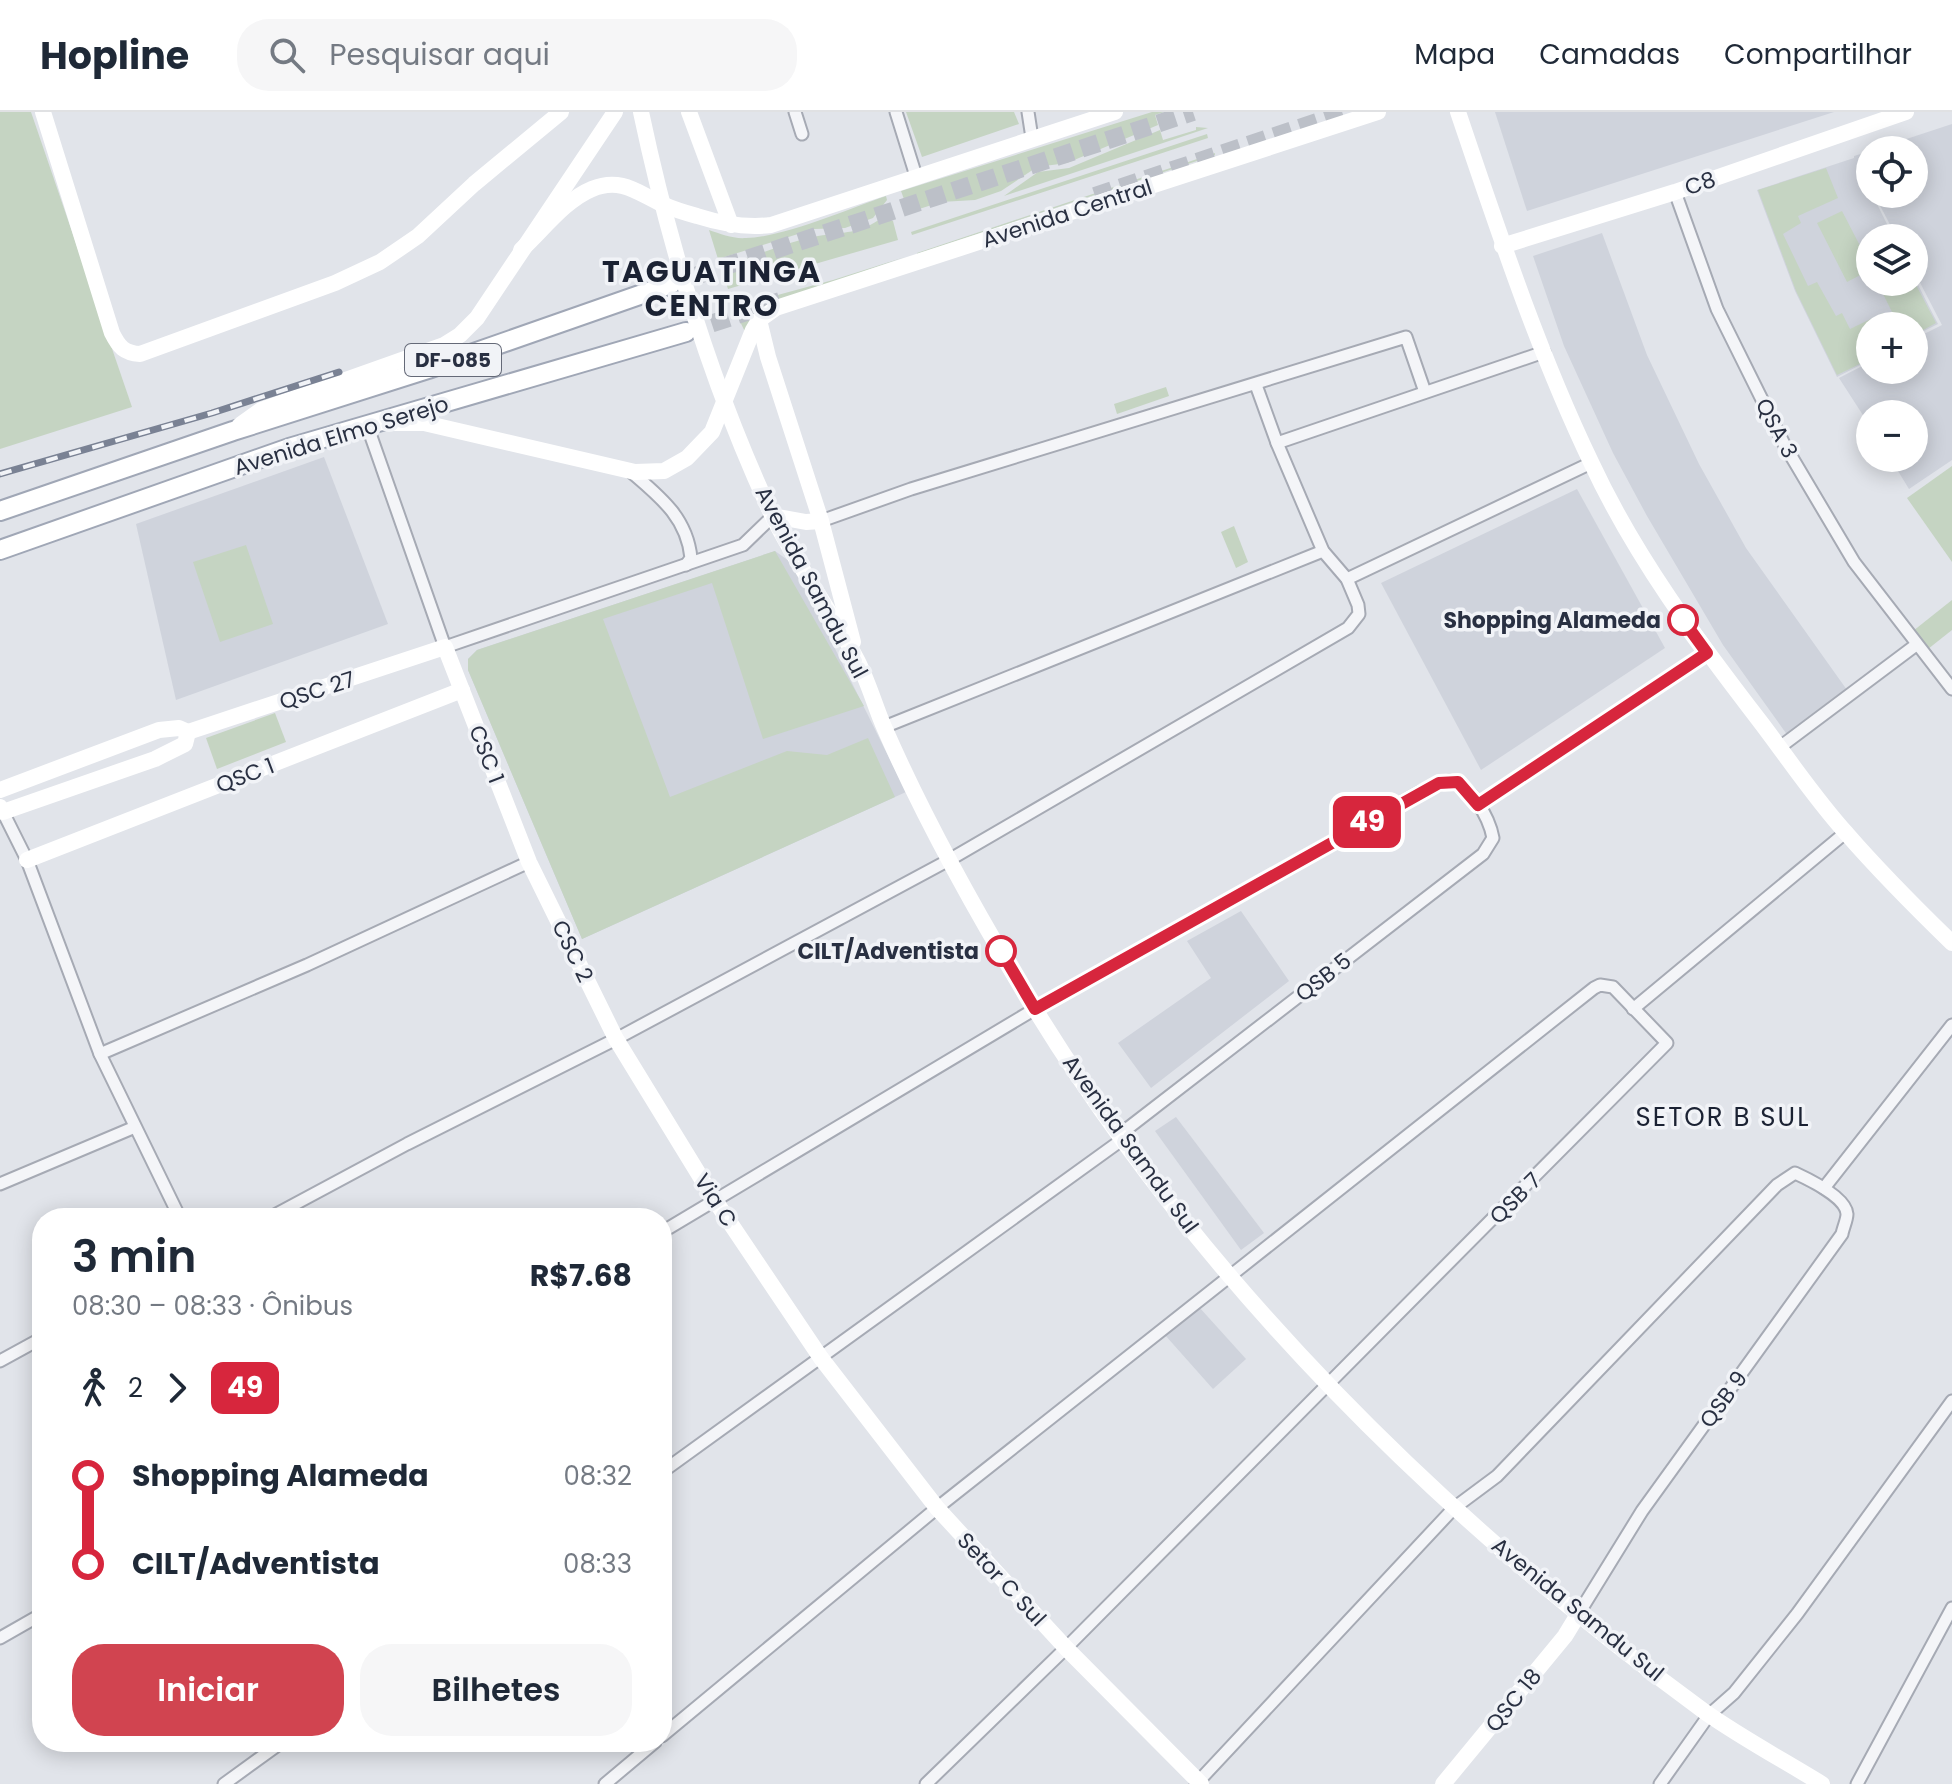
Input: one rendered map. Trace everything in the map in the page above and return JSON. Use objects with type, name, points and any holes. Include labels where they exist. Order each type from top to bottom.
[{"type":"main road","points":[[43,112],[112,333],[119,347],[140,354],[335,283],[380,262],[418,236],[474,184],[561,112]]},
{"type":"main road","points":[[233,431],[261,410],[452,340],[477,318],[615,112]]},
{"type":"main road","name":"Avenida Samdu Sul","points":[[641,112],[660,203],[693,307],[724,398],[773,516],[859,663],[884,727],[949,860],[1035,1009],[1121,1137],[1228,1276],[1328,1386],[1454,1508],[1579,1613],[1709,1715],[1822,1784]]},
{"type":"main road","points":[[689,112],[731,225]]},
{"type":"main road","points":[[521,250],[572,202],[592,189],[610,185],[634,187],[660,203],[731,225],[771,225],[1115,112]]},
{"type":"main road","name":"Avenida Central","points":[[759,320],[790,302],[1378,112]]},
{"type":"main road","points":[[1458,112],[1502,246],[1544,352],[1591,463],[1645,560],[1707,653],[1845,833],[1952,943]]},
{"type":"main road","name":"C8","points":[[1502,246],[1675,192],[1899,113]]},
{"type":"main road","name":"Avenida Elmo Serejo","points":[[0,511],[233,431],[428,369],[671,284]]},
{"type":"main road","points":[[367,425],[424,423],[630,471],[664,471],[687,458],[712,432],[759,320]]},
{"type":"main road","points":[[759,320],[821,521],[859,663]]},
{"type":"main road","name":"Avenida Elmo Serejo","points":[[0,550],[289,448],[686,332]]},
{"type":"main road","points":[[773,516],[806,522],[821,521]]},
{"type":"main road","name":"CSC 1","points":[[445,647],[529,862]]},
{"type":"main road","name":"QSC 27","points":[[0,790],[159,730],[179,728],[188,732],[445,647]]},
{"type":"main road","name":"QSC 1","points":[[27,860],[462,690]]},
{"type":"main road","name":"QSC 27","points":[[2,810],[177,750],[185,744],[188,732]]},
{"type":"main road","name":"CSC 2","points":[[529,862],[616,1039]]},
{"type":"main road","name":"Via C","points":[[616,1039],[714,1199],[821,1358]]},
{"type":"main road","name":"Setor C Sul","points":[[821,1358],[937,1508],[1066,1648],[1199,1783]]},
{"type":"main road","name":"QSC 18","points":[[1443,1784],[1555,1648],[1579,1613]]},
{"type":"street","points":[[795,112],[802,134]]},
{"type":"street","points":[[896,112],[916,176]]},
{"type":"street","points":[[1028,112],[1032,138]]},
{"type":"street","name":"QSA 3","points":[[1675,192],[1717,309],[1784,444],[1854,562],[1952,689]]},
{"type":"street","points":[[821,521],[911,489],[1406,337],[1425,392]]},
{"type":"street","points":[[1277,443],[1544,352]]},
{"type":"street","points":[[288,1208],[616,1039],[949,860],[1334,637],[1355,621],[1359,614],[1358,605],[1347,579],[1323,551],[1256,385]]},
{"type":"street","points":[[367,425],[445,647],[743,545],[773,516]]},
{"type":"street","points":[[1347,579],[1591,463]]},
{"type":"street","points":[[630,471],[671,507],[685,531],[691,558],[686,565]]},
{"type":"street","points":[[884,727],[1323,551]]},
{"type":"street","points":[[1780,747],[1916,645]]},
{"type":"street","points":[[672,1226],[1035,1009],[1429,787],[1449,781],[1458,782],[1478,805],[1707,653]]},
{"type":"street","name":"QSB 5","points":[[1121,1137],[1483,854],[1493,838],[1478,805]]},
{"type":"street","points":[[2,810],[27,860],[100,1054],[175,1208]]},
{"type":"street","points":[[672,1728],[937,1508],[1594,988],[1600,985],[1613,987],[1633,1009],[1845,833]]},
{"type":"street","points":[[100,1054],[307,965],[529,862]]},
{"type":"street","name":"QSB 7","points":[[1328,1386],[1667,1043],[1633,1009]]},
{"type":"street","points":[[1199,1783],[1454,1508],[1497,1476],[1786,1177],[1795,1173],[1824,1188],[1952,1025]]},
{"type":"street","points":[[0,1184],[135,1127]]},
{"type":"street","points":[[672,1465],[1121,1137]]},
{"type":"street","name":"QSB 9","points":[[1579,1613],[1642,1511],[1842,1234],[1847,1212],[1843,1204],[1824,1188]]},
{"type":"street","points":[[0,1361],[32,1343]]},
{"type":"street","points":[[926,1784],[1328,1386]]},
{"type":"street","points":[[1660,1784],[1709,1715],[1734,1693],[1797,1614],[1952,1401]]},
{"type":"street","points":[[1857,1784],[1952,1608]]},
{"type":"street","points":[[0,1638],[32,1620]]},
{"type":"street","points":[[224,1784],[268,1752]]},
{"type":"street","points":[[605,1784],[643,1752]]},
{"type":"shaded area","points":[[1495,112],[1834,112],[1527,211]]},
{"type":"shaded area","points":[[1952,124],[1952,460],[1909,489],[1899,472],[1928,472],[1928,400],[1856,400],[1856,404],[1839,378],[1856,369],[1856,384],[1928,384],[1928,332],[1942,325],[1927,296],[1928,224],[1890,224],[1881,208],[1928,208],[1928,136],[1916,136]]},
{"type":"shaded area","points":[[1854,156],[1856,208],[1879,208],[1887,224],[1856,224],[1856,296],[1924,296],[1938,324],[1928,329],[1928,312],[1856,312],[1856,367],[1837,377],[1795,291],[1757,190]]},
{"type":"shaded area","points":[[1602,233],[1647,355],[1699,464],[1746,548],[1847,690],[1788,736],[1723,645],[1647,516],[1613,453],[1564,346],[1533,256]]},
{"type":"shaded area","points":[[324,457],[388,624],[176,700],[136,524]]},
{"type":"shaded area","points":[[1577,489],[1665,648],[1481,770],[1381,583]]},
{"type":"shaded area","points":[[775,551],[789,561],[802,582],[906,792],[582,939],[468,670],[468,659],[477,650]]},
{"type":"shaded area","points":[[1241,911],[1289,981],[1151,1088],[1118,1043],[1211,978],[1187,941]]},
{"type":"shaded area","points":[[1176,1117],[1264,1233],[1241,1250],[1155,1131]]},
{"type":"shaded area","points":[[1199,1307],[1246,1359],[1213,1389],[1165,1335]]},
{"type":"green space","points":[[0,112],[31,112],[132,407],[0,449]]},
{"type":"green space","points":[[906,112],[1014,112],[1019,124],[922,157]]},
{"type":"green space","points":[[1152,112],[1164,112],[1155,115],[1158,125],[1067,163],[1037,167],[1001,191],[975,200],[941,202],[913,211],[908,210],[901,191]]},
{"type":"green space","points":[[1196,127],[1208,128],[1004,196],[1038,172],[1069,168],[1160,130],[1163,140],[1196,130]]},
{"type":"green space","points":[[1207,134],[1208,138],[912,235],[911,232]]},
{"type":"green space","points":[[1215,155],[917,254],[917,253]]},
{"type":"green space","points":[[1826,168],[1838,198],[1798,216],[1801,223],[1783,234],[1808,286],[1817,282],[1836,316],[1842,313],[1850,329],[1856,326],[1856,366],[1837,375],[1796,291],[1758,190]]},
{"type":"green space","points":[[886,196],[887,200],[873,218],[845,228],[814,229],[718,259],[709,230],[736,238],[761,237]]},
{"type":"green space","points":[[1842,211],[1856,238],[1856,277],[1847,282],[1817,223]]},
{"type":"green space","points":[[883,217],[893,221],[898,240],[728,289],[721,267],[806,239],[859,229]]},
{"type":"green space","points":[[905,257],[777,302],[748,338],[733,307],[833,280]]},
{"type":"green space","points":[[1884,296],[1922,296],[1936,323],[1928,327],[1928,312],[1892,312]]},
{"type":"green space","points":[[1166,387],[1169,396],[1117,414],[1114,404]]},
{"type":"green space","points":[[1952,466],[1952,562],[1907,498]]},
{"type":"green space","points":[[1234,526],[1248,562],[1236,568],[1221,532]]},
{"type":"green space","points":[[246,545],[273,624],[220,642],[193,562]]},
{"type":"green space","points":[[775,551],[864,706],[763,739],[712,583],[603,619],[670,797],[787,751],[827,755],[868,738],[895,797],[582,939],[468,670],[468,659],[477,650]]},
{"type":"green space","points":[[1952,600],[1952,630],[1928,649],[1913,631]]},
{"type":"green space","points":[[275,713],[286,742],[217,769],[206,738]]},
{"type":"tunnel","points":[[671,284],[1193,112]]},
{"type":"tunnel","points":[[1095,196],[1347,112]]},
{"type":"tunnel","points":[[686,332],[786,299]]},
{"type":"railway","points":[[0,474],[212,413],[339,372]]},
{"type":"bus line","name":"49","points":[[1001,951],[1035,1009],[1439,783],[1458,782],[1478,805],[1707,653],[1683,620]]},
{"type":"place","name":"Shopping Alameda","points":[[1683,620]]},
{"type":"place","name":"CILT/Adventista","points":[[1001,951]]},
{"type":"district","name":"TAGUATINGA CENTRO","points":[[712,289]]},
{"type":"district","name":"SETOR B SUL","points":[[1723,1117]]}]
